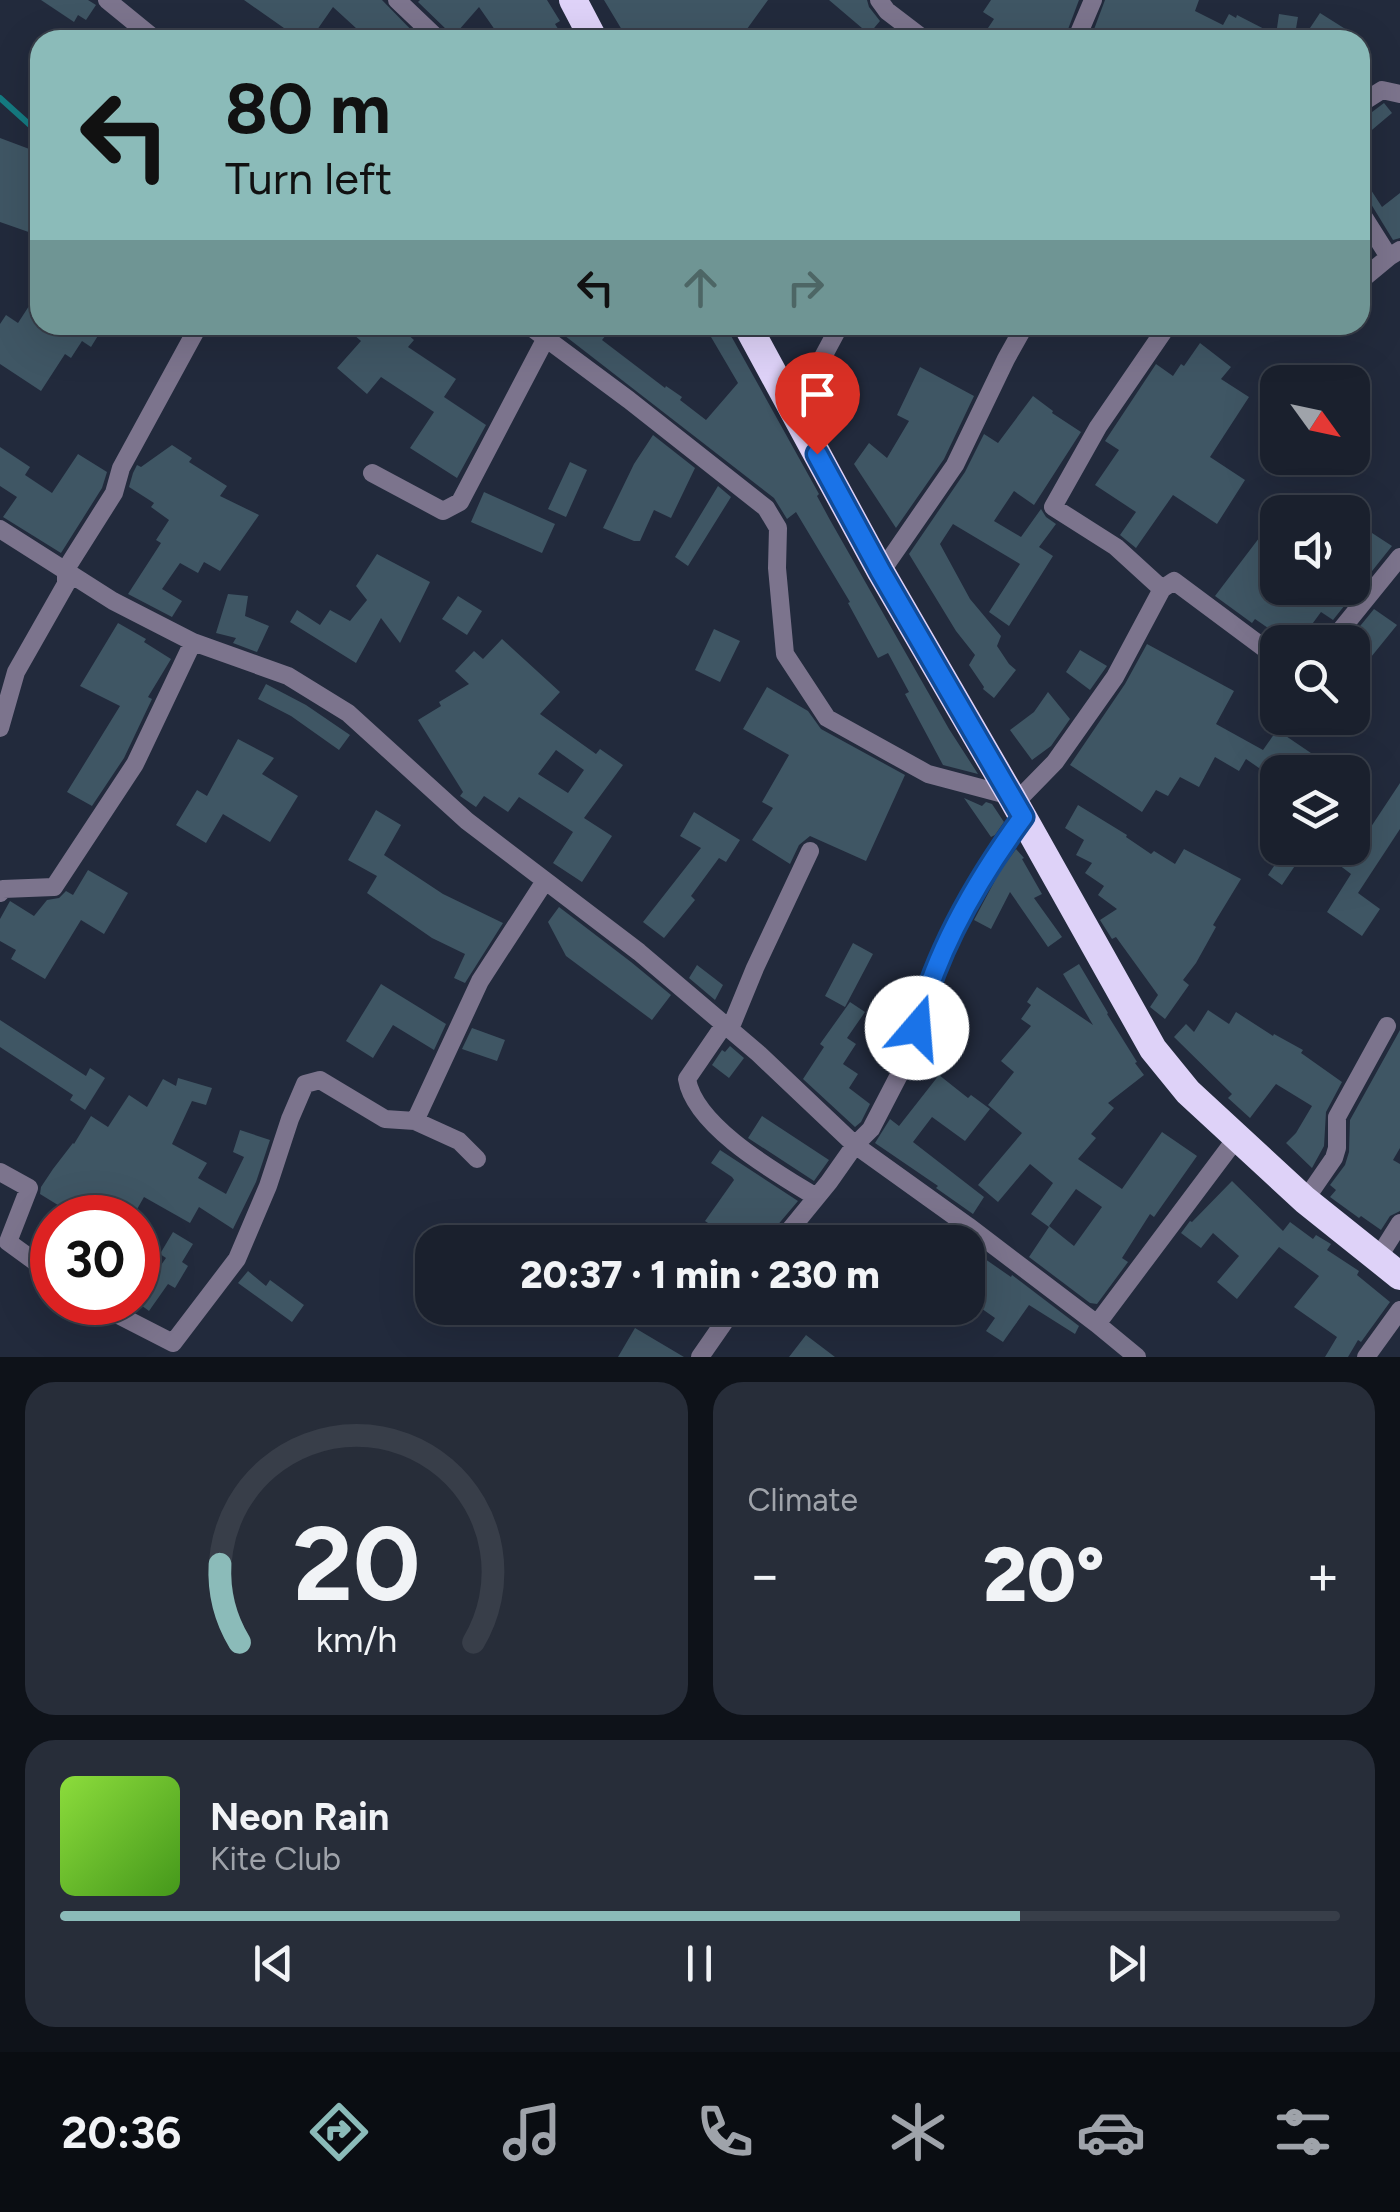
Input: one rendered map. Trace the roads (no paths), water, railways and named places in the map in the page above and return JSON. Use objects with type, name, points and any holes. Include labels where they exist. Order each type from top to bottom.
[{"type":"highway","points":[[573,0],[589,30]]},
{"type":"highway","points":[[752,335],[881,572],[1153,1050],[1188,1092],[1306,1200],[1389,1267]]},
{"type":"street","points":[[106,0],[144,30]]},
{"type":"street","points":[[398,0],[430,30]]},
{"type":"street","points":[[878,0],[908,30]]},
{"type":"street","points":[[1080,30],[1093,0]]},
{"type":"street","points":[[1370,98],[1382,90],[1400,94]]},
{"type":"street","points":[[1370,223],[1395,254],[1370,273]]},
{"type":"street","points":[[0,728],[16,672],[66,584],[66,569],[114,493],[122,468],[195,335]]},
{"type":"street","points":[[542,335],[766,508],[778,528],[777,568],[786,654],[827,718],[928,774],[1016,805]]},
{"type":"street","points":[[784,396],[818,368],[835,335]]},
{"type":"street","points":[[881,572],[955,465],[1020,335]]},
{"type":"street","points":[[1161,335],[1098,427],[1054,506],[1116,548],[1162,589]]},
{"type":"street","points":[[372,473],[443,511],[460,502],[546,338]]},
{"type":"street","points":[[0,529],[113,601],[194,642],[288,676],[348,713],[467,821],[639,952],[856,1145],[1137,1357]]},
{"type":"street","points":[[1346,625],[1400,557]]},
{"type":"street","points":[[794,1225],[871,1129],[912,1050],[922,1006],[947,944],[1016,805],[1055,762],[1115,677],[1162,589],[1174,582],[1260,645]]},
{"type":"street","points":[[0,893],[3,889],[54,888],[136,764],[194,642]]},
{"type":"street","points":[[810,852],[727,1027],[686,1079],[697,1104],[720,1130],[756,1160],[816,1197]]},
{"type":"street","points":[[415,1121],[480,982],[545,881]]},
{"type":"street","points":[[1306,1200],[1334,1158],[1337,1117],[1387,1026]]},
{"type":"street","points":[[138,1325],[174,1343],[237,1258],[268,1186],[304,1084],[320,1080],[385,1119],[415,1121],[459,1141],[476,1159]]},
{"type":"street","points":[[1097,1324],[1238,1136]]},
{"type":"street","points":[[0,1172],[29,1188],[4,1246],[30,1261]]},
{"type":"street","points":[[1389,1267],[1400,1223]]},
{"type":"street","points":[[1366,1357],[1400,1310]]},
{"type":"street","points":[[700,1357],[722,1325]]},
{"type":"waterway","points":[[0,98],[30,125]]}]
